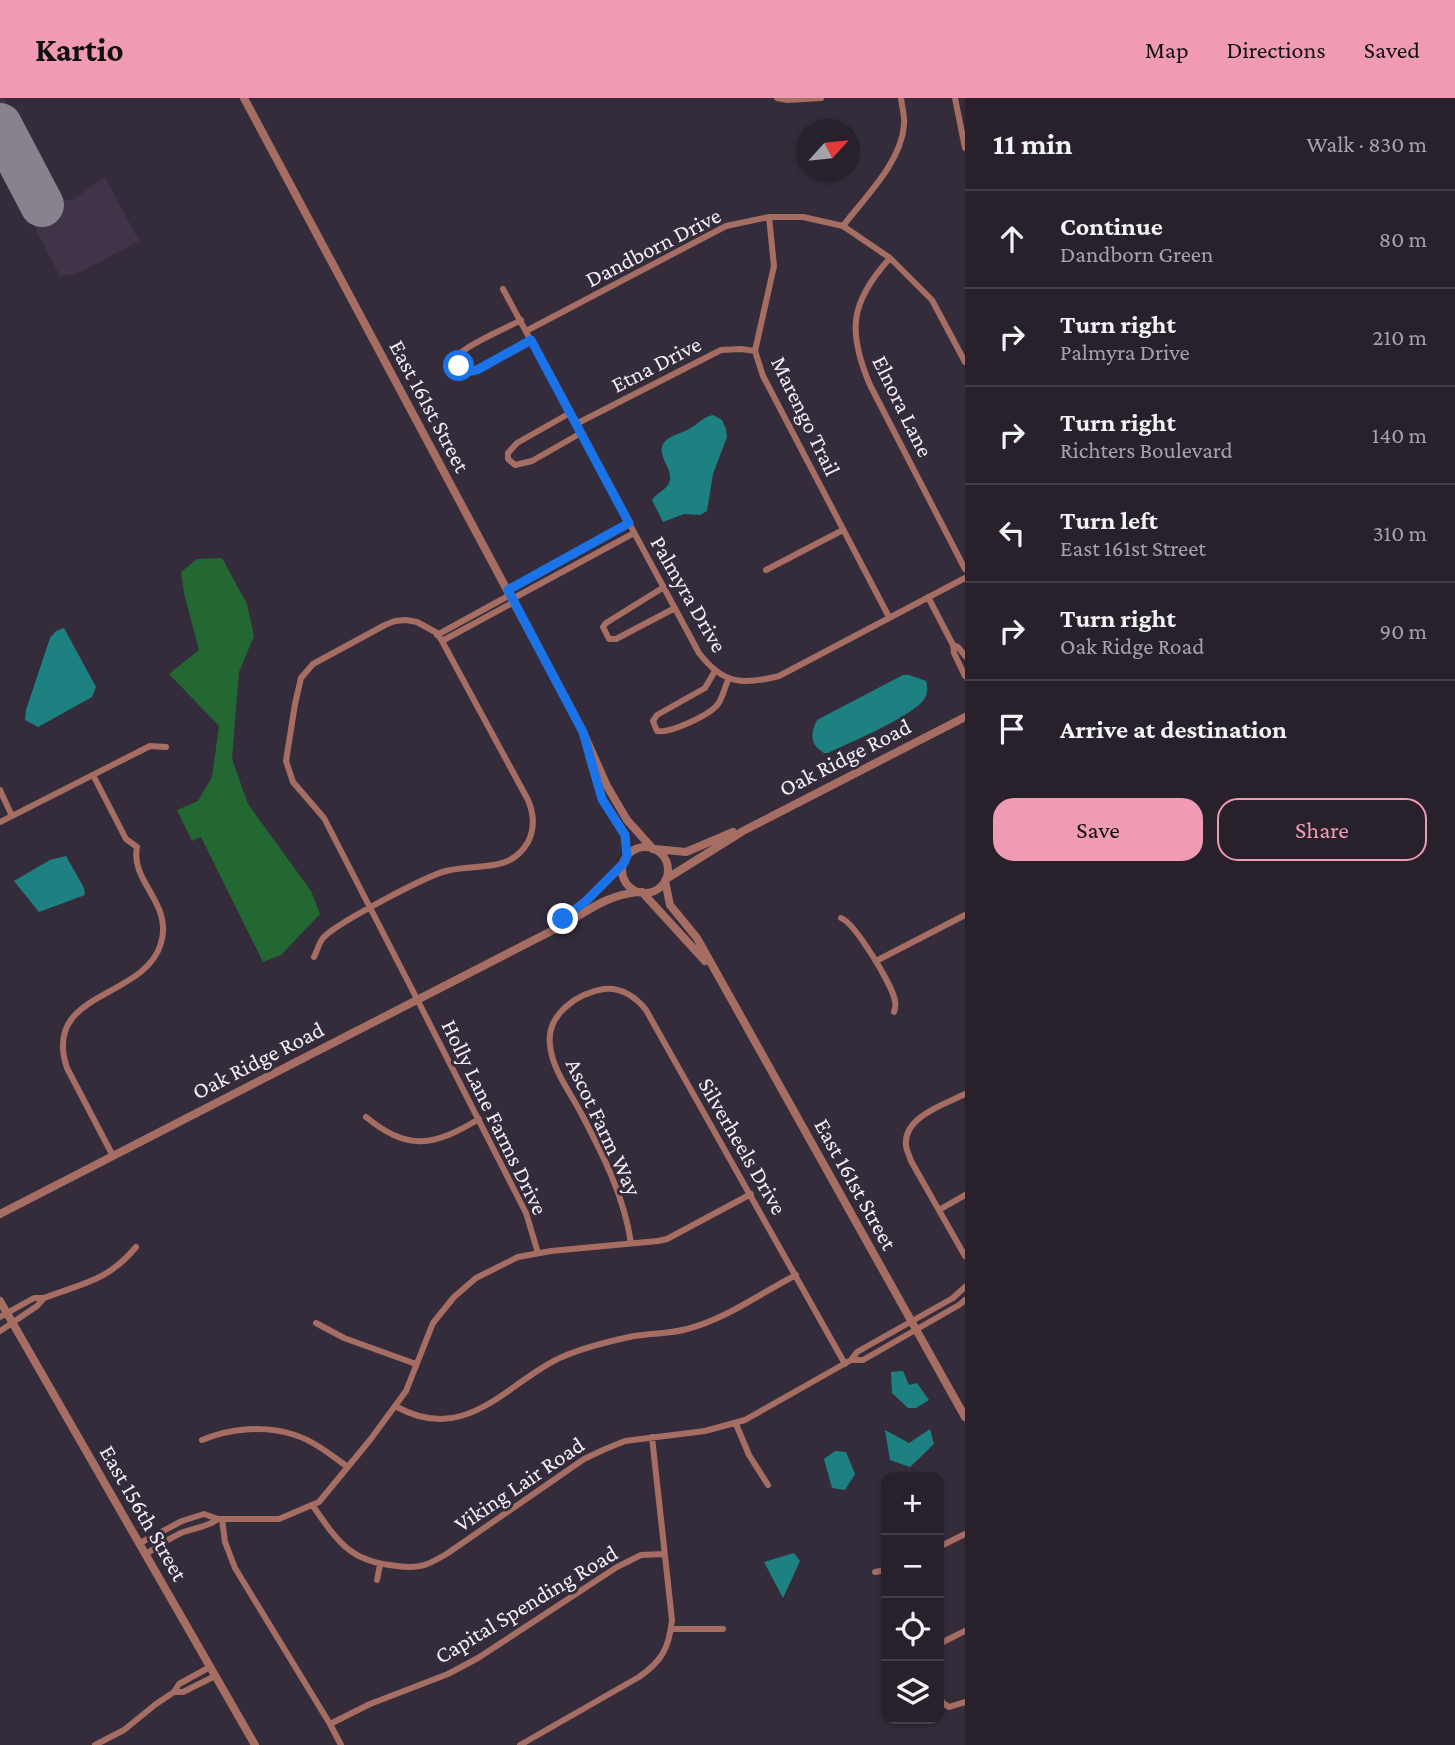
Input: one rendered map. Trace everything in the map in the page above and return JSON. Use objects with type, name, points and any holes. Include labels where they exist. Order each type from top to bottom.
[{"type":"street","name":"East 161st Street","points":[[244,98],[583,732],[607,786],[627,820],[653,849]]},
{"type":"street","points":[[777,98],[821,98]]},
{"type":"street","points":[[901,98],[904,125],[897,150],[883,174],[843,226],[890,258],[932,300],[965,362]]},
{"type":"street","points":[[955,98],[965,148]]},
{"type":"street","name":"Dandborn Drive","points":[[526,331],[726,226],[769,217],[803,217],[843,226]]},
{"type":"street","name":"Marengo Trail","points":[[769,217],[774,266],[755,351],[763,376],[889,617]]},
{"type":"street","name":"Elnora Lane","points":[[890,258],[870,279],[856,317],[855,333],[859,360],[965,569]]},
{"type":"street","name":"Palmyra Drive","points":[[503,289],[699,653],[715,671],[729,678],[753,683],[779,676],[965,578]]},
{"type":"street","points":[[521,320],[465,350],[458,360],[459,366],[467,372],[477,370],[531,340]]},
{"type":"street","name":"Etna Drive","points":[[576,424],[721,350],[755,351]]},
{"type":"street","points":[[570,413],[517,443],[508,453],[508,459],[515,465],[532,461],[581,433]]},
{"type":"street","points":[[442,641],[629,523]]},
{"type":"street","points":[[766,570],[843,530]]},
{"type":"street","points":[[314,957],[322,939],[337,925],[370,908],[446,871],[502,864],[519,854],[531,836],[533,811],[438,635],[634,533]]},
{"type":"street","points":[[664,587],[606,623],[603,627],[606,636],[616,639],[675,608]]},
{"type":"street","points":[[928,597],[953,645],[965,676]]},
{"type":"street","name":"Holly Lane Farms Drive","points":[[438,635],[417,622],[395,621],[313,664],[302,678],[286,761],[293,782],[324,818],[479,1119],[526,1213],[538,1253]]},
{"type":"street","points":[[953,645],[965,656]]},
{"type":"street","points":[[715,671],[705,688],[657,715],[653,721],[657,732],[675,729],[715,708],[729,678]]},
{"type":"street","name":"Oak Ridge Road","points":[[666,880],[743,831],[965,717]]},
{"type":"street","name":"East 161st Street","points":[[583,732],[602,799],[625,835],[626,860]]},
{"type":"street","points":[[0,822],[150,746],[166,747]]},
{"type":"street","points":[[93,775],[126,839],[137,848],[135,860],[161,911],[163,926],[161,943],[145,971],[78,1010],[68,1024],[64,1039],[63,1054],[67,1068],[113,1156]]},
{"type":"street","points":[[0,790],[12,816]]},
{"type":"street","name":"Oak Ridge Road","points":[[653,849],[686,852],[743,831]]},
{"type":"street","points":[[639,848],[653,849],[665,859],[668,866],[666,880],[654,891],[641,892],[627,884],[623,870],[626,860],[639,848]]},
{"type":"street","name":"Oak Ridge Road","points":[[533,939],[586,901],[626,860]]},
{"type":"street","name":"East 161st Street","points":[[666,880],[670,905],[697,938],[713,971],[965,1417]]},
{"type":"street","name":"East 161st Street","points":[[641,892],[713,971]]},
{"type":"street","name":"Oak Ridge Road","points":[[0,1214],[617,894],[641,892]]},
{"type":"street","points":[[876,961],[965,915]]},
{"type":"street","points":[[841,918],[854,926],[876,961],[895,1001],[894,1013]]},
{"type":"street","name":"Silverheels Drive","points":[[581,997],[596,991],[615,989],[639,1001],[848,1362]]},
{"type":"street","name":"Ascot Farm Way","points":[[581,997],[556,1016],[549,1044],[560,1074],[614,1182],[632,1243]]},
{"type":"street","points":[[965,1094],[920,1117],[910,1126],[906,1144],[911,1161],[965,1256]]},
{"type":"street","points":[[366,1117],[385,1134],[407,1141],[429,1141],[452,1135],[479,1119]]},
{"type":"street","points":[[140,1544],[182,1521],[204,1514],[220,1519],[279,1519],[318,1503],[406,1391],[433,1323],[454,1297],[476,1278],[518,1257],[667,1239],[751,1194]]},
{"type":"street","points":[[939,1210],[965,1195]]},
{"type":"street","points":[[3,1315],[34,1298],[44,1298],[106,1275],[122,1264],[136,1247]]},
{"type":"street","points":[[395,1406],[414,1416],[442,1419],[460,1416],[491,1402],[561,1357],[595,1345],[634,1336],[687,1329],[724,1316],[796,1275]]},
{"type":"street","name":"Viking Lair Road","points":[[313,1506],[332,1534],[365,1561],[424,1566],[448,1553],[584,1459],[625,1441],[705,1431],[736,1424],[848,1362],[856,1352],[953,1298],[965,1287]]},
{"type":"street","points":[[0,1331],[37,1306],[44,1298]]},
{"type":"street","points":[[848,1362],[863,1360],[965,1300]]},
{"type":"street","name":"East 156th Street","points":[[0,1301],[3,1315],[12,1322],[255,1745]]},
{"type":"street","points":[[316,1322],[344,1338],[416,1364]]},
{"type":"street","points":[[736,1424],[749,1455],[768,1485]]},
{"type":"street","points":[[202,1440],[237,1430],[285,1433],[309,1441],[348,1467]]},
{"type":"street","points":[[520,1745],[653,1668],[668,1648],[671,1605],[652,1437]]},
{"type":"street","points":[[146,1554],[175,1536],[211,1525],[220,1519]]},
{"type":"street","points":[[220,1519],[235,1568],[341,1745]]},
{"type":"street","points":[[944,1544],[965,1534]]},
{"type":"street","name":"Capital Spending Road","points":[[330,1724],[370,1704],[448,1674],[478,1658],[629,1561],[641,1555],[664,1554]]},
{"type":"street","points":[[377,1580],[380,1564]]},
{"type":"street","points":[[875,1572],[881,1571]]},
{"type":"street","points":[[671,1629],[723,1629]]},
{"type":"street","points":[[944,1642],[965,1631]]},
{"type":"street","points":[[95,1745],[113,1737],[174,1692],[179,1684],[210,1667]]},
{"type":"street","points":[[174,1692],[183,1692],[215,1676]]},
{"type":"street","points":[[944,1704],[949,1707],[965,1702]]},
{"type":"shaded area","points":[[0,98],[3,98],[54,196],[62,200],[73,200],[105,177],[139,241],[82,271],[60,276],[0,159]]},
{"type":"shaded area","points":[[713,415],[722,420],[727,437],[713,474],[707,511],[700,515],[684,514],[663,522],[652,500],[670,480],[662,453],[664,443]]},
{"type":"shaded area","points":[[222,558],[247,604],[254,636],[239,672],[232,759],[248,804],[311,891],[320,914],[281,955],[263,962],[201,837],[192,841],[177,810],[198,801],[212,777],[219,726],[169,674],[199,650],[181,572],[197,559]]},
{"type":"shaded area","points":[[64,628],[96,687],[92,697],[38,727],[25,720],[26,710],[50,638],[56,631]]},
{"type":"shaded area","points":[[903,675],[926,681],[925,697],[914,709],[878,730],[828,753],[816,746],[812,734],[817,720]]},
{"type":"shaded area","points":[[66,856],[84,888],[85,895],[39,912],[14,881],[50,860]]},
{"type":"shaded area","points":[[903,1371],[909,1385],[917,1383],[929,1400],[916,1408],[908,1408],[892,1393],[891,1372]]},
{"type":"shaded area","points":[[930,1429],[934,1444],[910,1467],[890,1460],[885,1430],[909,1443]]},
{"type":"shaded area","points":[[835,1451],[846,1452],[855,1474],[845,1490],[832,1488],[824,1459]]},
{"type":"shaded area","points":[[794,1553],[800,1561],[783,1598],[764,1562]]},
{"type":"runway","points":[[0,125],[42,205]]},
{"type":"route","points":[[459,366],[467,372],[477,370],[531,340],[629,523],[508,590],[583,732],[602,799],[625,835],[627,856],[624,863],[586,901],[563,919]]}]
